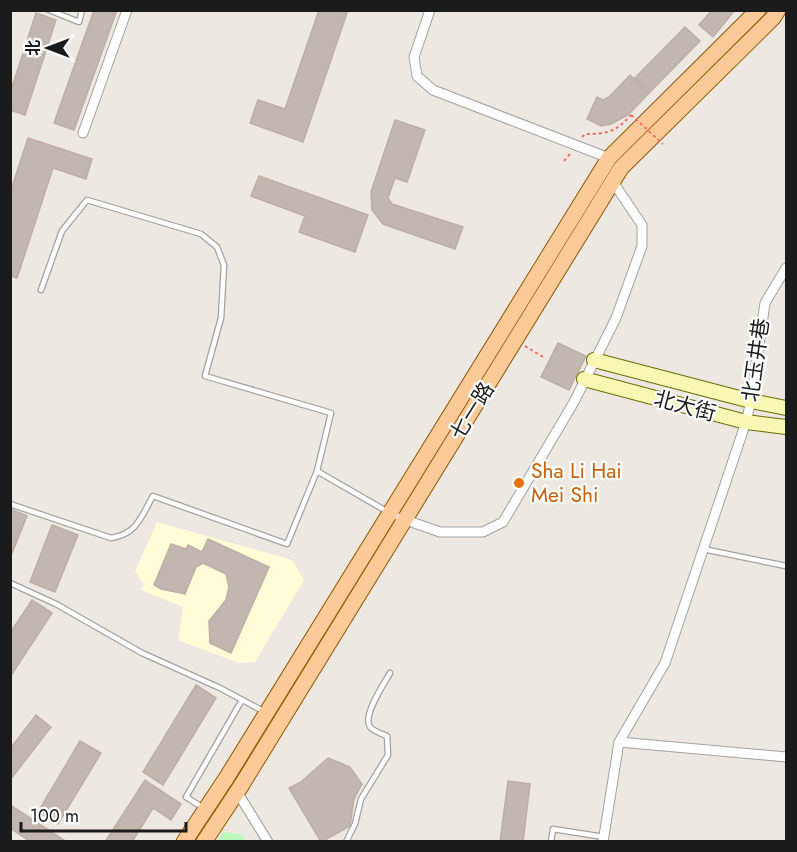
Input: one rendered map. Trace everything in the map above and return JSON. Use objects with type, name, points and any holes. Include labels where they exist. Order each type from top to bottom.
[{"type":"main road","name":"七一路","points":[[184,842],[267,713],[609,158],[758,10]]},
{"type":"main road","name":"七一路","points":[[204,842],[405,521],[621,168],[773,18],[778,10]]},
{"type":"main road","name":"北大街","points":[[594,360],[786,408]]},
{"type":"main road","name":"北大街","points":[[584,379],[746,422],[786,426]]},
{"type":"street","points":[[83,133],[127,10]]},
{"type":"street","points":[[430,10],[414,57],[417,76],[433,90],[609,158]]},
{"type":"street","points":[[390,513],[405,521],[440,532],[483,532],[503,522],[574,402],[616,318],[642,246],[642,225],[613,182]]},
{"type":"street","name":"北玉井巷","points":[[620,742],[665,663],[746,422],[765,303],[786,268]]},
{"type":"street","points":[[614,842],[603,839],[620,742],[786,757]]},
{"type":"street","points":[[227,777],[268,842]]},
{"type":"lane","points":[[49,10],[79,22],[82,10]]},
{"type":"lane","points":[[10,504],[111,538],[121,537],[137,525],[153,496],[287,543],[317,471],[331,413],[205,376],[222,318],[224,266],[222,256],[210,239],[201,234],[87,200],[62,231],[40,290]]},
{"type":"lane","points":[[317,471],[390,513]]},
{"type":"lane","points":[[703,549],[786,566]]},
{"type":"lane","points":[[10,583],[56,604],[142,653],[267,713]]},
{"type":"lane","points":[[346,842],[355,824],[362,799],[388,755],[387,736],[371,729],[368,724],[368,713],[390,673]]},
{"type":"lane","points":[[206,809],[186,797],[242,700]]},
{"type":"lane","points":[[551,842],[553,829],[603,839]]},
{"type":"path","points":[[564,161],[585,134],[598,134],[618,129],[631,115],[663,144]]},
{"type":"path","points":[[516,341],[543,357]]},
{"type":"shaded area","points":[[157,522],[292,560],[304,580],[255,662],[239,663],[178,640],[183,607],[141,590],[144,585],[135,571]]},
{"type":"green space","points":[[223,832],[241,834],[246,841],[217,841]]},
{"type":"building","points":[[94,10],[117,10],[74,130],[54,123]]},
{"type":"building","points":[[319,10],[348,10],[303,142],[250,123],[258,100],[285,109]]},
{"type":"building","points":[[712,10],[735,10],[713,37],[699,25]]},
{"type":"building","points":[[36,13],[56,20],[25,115],[10,110],[10,93]]},
{"type":"building","points":[[685,27],[700,41],[649,93],[634,79]]},
{"type":"building","points":[[630,75],[649,93],[628,115],[611,124],[601,126],[587,119],[597,97],[603,100],[609,97]]},
{"type":"building","points":[[395,120],[425,130],[407,182],[395,178],[388,198],[392,204],[463,227],[455,249],[383,224],[372,210],[371,192]]},
{"type":"building","points":[[28,138],[92,159],[86,179],[53,168],[17,278],[10,276],[10,193]]},
{"type":"building","points":[[259,176],[368,215],[355,252],[299,232],[305,216],[251,196]]},
{"type":"building","points":[[558,343],[586,356],[569,390],[541,377]]},
{"type":"building","points":[[10,509],[27,516],[10,558]]},
{"type":"building","points":[[52,525],[78,535],[55,592],[30,582]]},
{"type":"building","points":[[208,539],[269,567],[231,653],[210,643],[209,621],[226,600],[229,587],[226,574],[203,563],[196,567],[185,594],[161,589],[154,585],[171,544],[186,549],[188,545],[202,552]]},
{"type":"building","points":[[32,600],[52,613],[10,677],[10,633]]},
{"type":"building","points":[[196,685],[216,698],[163,785],[143,772]]},
{"type":"building","points":[[36,715],[51,727],[10,780],[10,749]]},
{"type":"building","points":[[80,741],[101,753],[58,824],[38,812]]},
{"type":"building","points":[[328,758],[350,767],[362,784],[354,799],[350,826],[321,842],[289,788],[301,782]]},
{"type":"building","points":[[145,780],[181,804],[171,820],[153,808],[132,842],[105,842]]},
{"type":"building","points":[[508,781],[530,784],[523,842],[500,842]]},
{"type":"building","points":[[10,805],[67,842],[31,842],[10,828]]},
{"type":"place","name":"Sha Li Hai Mei Shi","points":[[519,483]]}]
